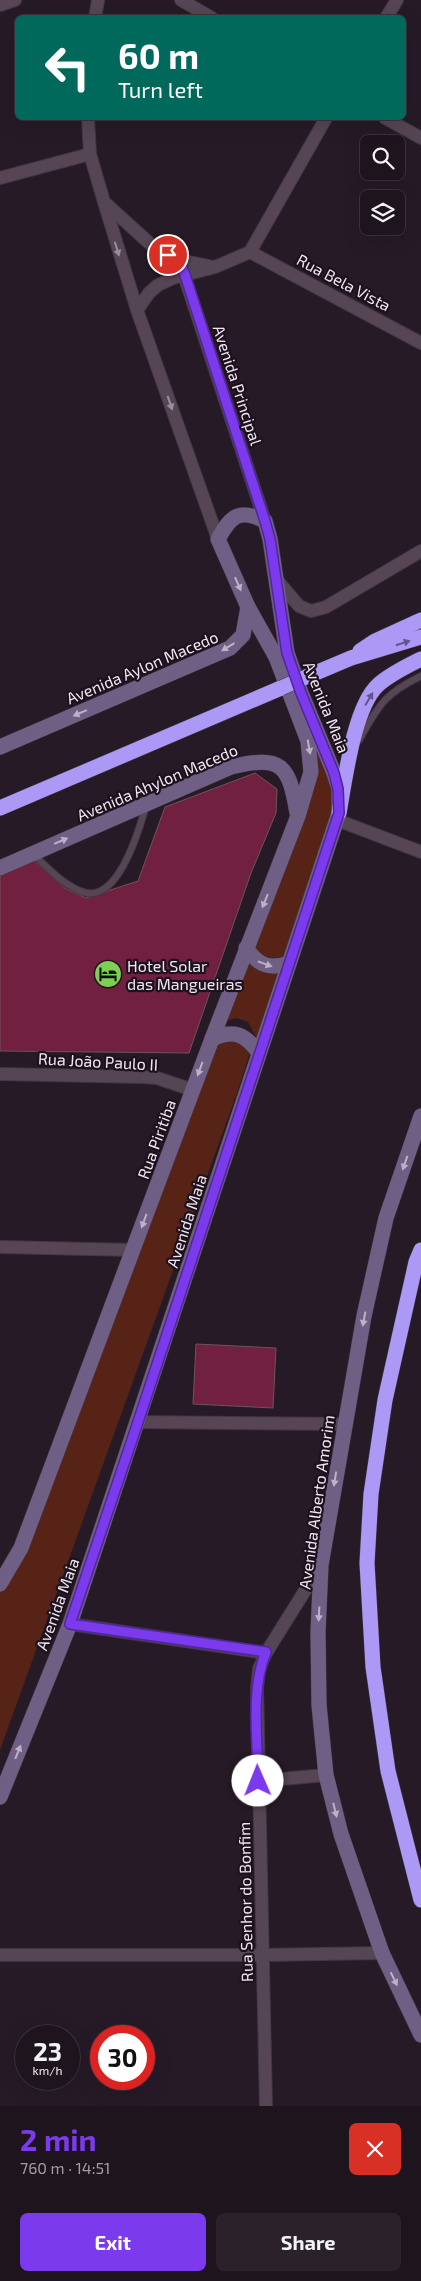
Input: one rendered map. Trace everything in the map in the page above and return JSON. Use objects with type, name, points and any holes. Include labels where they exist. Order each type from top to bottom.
[{"type":"highway","points":[[351,658],[375,641],[421,620]]},
{"type":"highway","points":[[0,808],[351,658],[421,637]]},
{"type":"highway","points":[[338,816],[361,713],[378,685],[421,659]]},
{"type":"highway","points":[[421,1250],[416,1262],[385,1400],[371,1494],[367,1563],[373,1667],[388,1771],[421,1900]]},
{"type":"main road","points":[[218,539],[226,525],[239,515],[251,514],[265,521]]},
{"type":"main road","name":"Avenida Maia","points":[[0,1797],[70,1624],[338,816],[338,789],[334,773],[301,693],[287,653],[265,521]]},
{"type":"main road","name":"Rua Piritiba","points":[[0,1584],[21,1548],[246,948],[298,816],[311,772],[308,740],[276,657],[248,607],[218,539]]},
{"type":"main road","name":"Avenida Aylon Macedo","points":[[0,747],[230,648],[243,635],[248,607]]},
{"type":"main road","name":"Avenida Ahylon Macedo","points":[[0,868],[231,767],[265,761],[279,766],[287,774],[293,787],[298,816]]},
{"type":"main road","points":[[246,948],[257,962],[264,966],[278,966],[289,963]]},
{"type":"main road","points":[[212,1039],[233,1034],[242,1035],[251,1042],[259,1053]]},
{"type":"main road","name":"Avenida Alberto Amorim","points":[[421,1116],[386,1218],[364,1316],[344,1424],[322,1565],[318,1632],[319,1705],[326,1775],[341,1834],[382,1953],[421,2035]]},
{"type":"street","points":[[0,4],[15,0]]},
{"type":"street","points":[[96,15],[98,0]]},
{"type":"street","points":[[181,0],[207,15]]},
{"type":"street","points":[[388,15],[397,0]]},
{"type":"street","points":[[88,120],[90,154],[137,310],[218,539]]},
{"type":"street","points":[[137,310],[149,293],[158,285],[215,267],[250,252],[325,120]]},
{"type":"street","points":[[389,120],[421,138]]},
{"type":"street","points":[[0,178],[90,154]]},
{"type":"street","points":[[104,202],[158,250],[179,260],[215,267]]},
{"type":"street","name":"Rua Bela Vista","points":[[250,252],[421,343]]},
{"type":"street","name":"Avenida Principal","points":[[179,260],[265,521]]},
{"type":"street","points":[[276,579],[299,606],[311,611],[326,607],[421,551]]},
{"type":"street","points":[[338,816],[421,852]]},
{"type":"street","name":"Rua João Paulo II","points":[[0,1074],[157,1078],[193,1090]]},
{"type":"street","points":[[0,1247],[133,1250]]},
{"type":"street","points":[[138,1422],[344,1424]]},
{"type":"street","name":"Rua Senhor do Bonfim","points":[[266,2106],[257,1688],[259,1669],[266,1652],[322,1565]]},
{"type":"street","points":[[70,1624],[266,1652]]},
{"type":"street","points":[[258,1781],[326,1775]]},
{"type":"street","points":[[0,1955],[262,1956],[382,1953]]},
{"type":"lane","points":[[351,754],[386,697],[399,686],[421,676]]},
{"type":"lane","points":[[32,853],[73,888],[90,894],[106,889],[110,886],[124,863],[139,830],[146,805]]},
{"type":"shaded area","points":[[312,725],[335,785],[333,808],[289,947],[282,957],[273,958],[262,955],[253,948],[300,822]]},
{"type":"shaded area","points":[[245,957],[280,971],[257,1039],[248,1022],[237,1018],[224,1021]]},
{"type":"shaded area","points":[[230,1035],[251,1049],[237,1093],[0,1750],[0,1582],[216,1037]]},
{"type":"building","name":"Hotel Solar das Mangueiras","points":[[255,773],[277,789],[276,813],[251,873],[189,1053],[0,1051],[0,874],[33,860],[66,889],[86,898],[138,881],[165,807]]},
{"type":"building","points":[[196,1344],[276,1348],[273,1408],[193,1404]]},
{"type":"place","name":"Hotel Solar das Mangueiras","points":[[108,974]]},
{"type":"route","points":[[168,255],[179,260],[185,275],[265,521],[270,539],[287,653],[301,693],[324,744],[334,773],[338,789],[339,813],[70,1624],[266,1652],[259,1669],[257,1688],[258,1781]]}]
